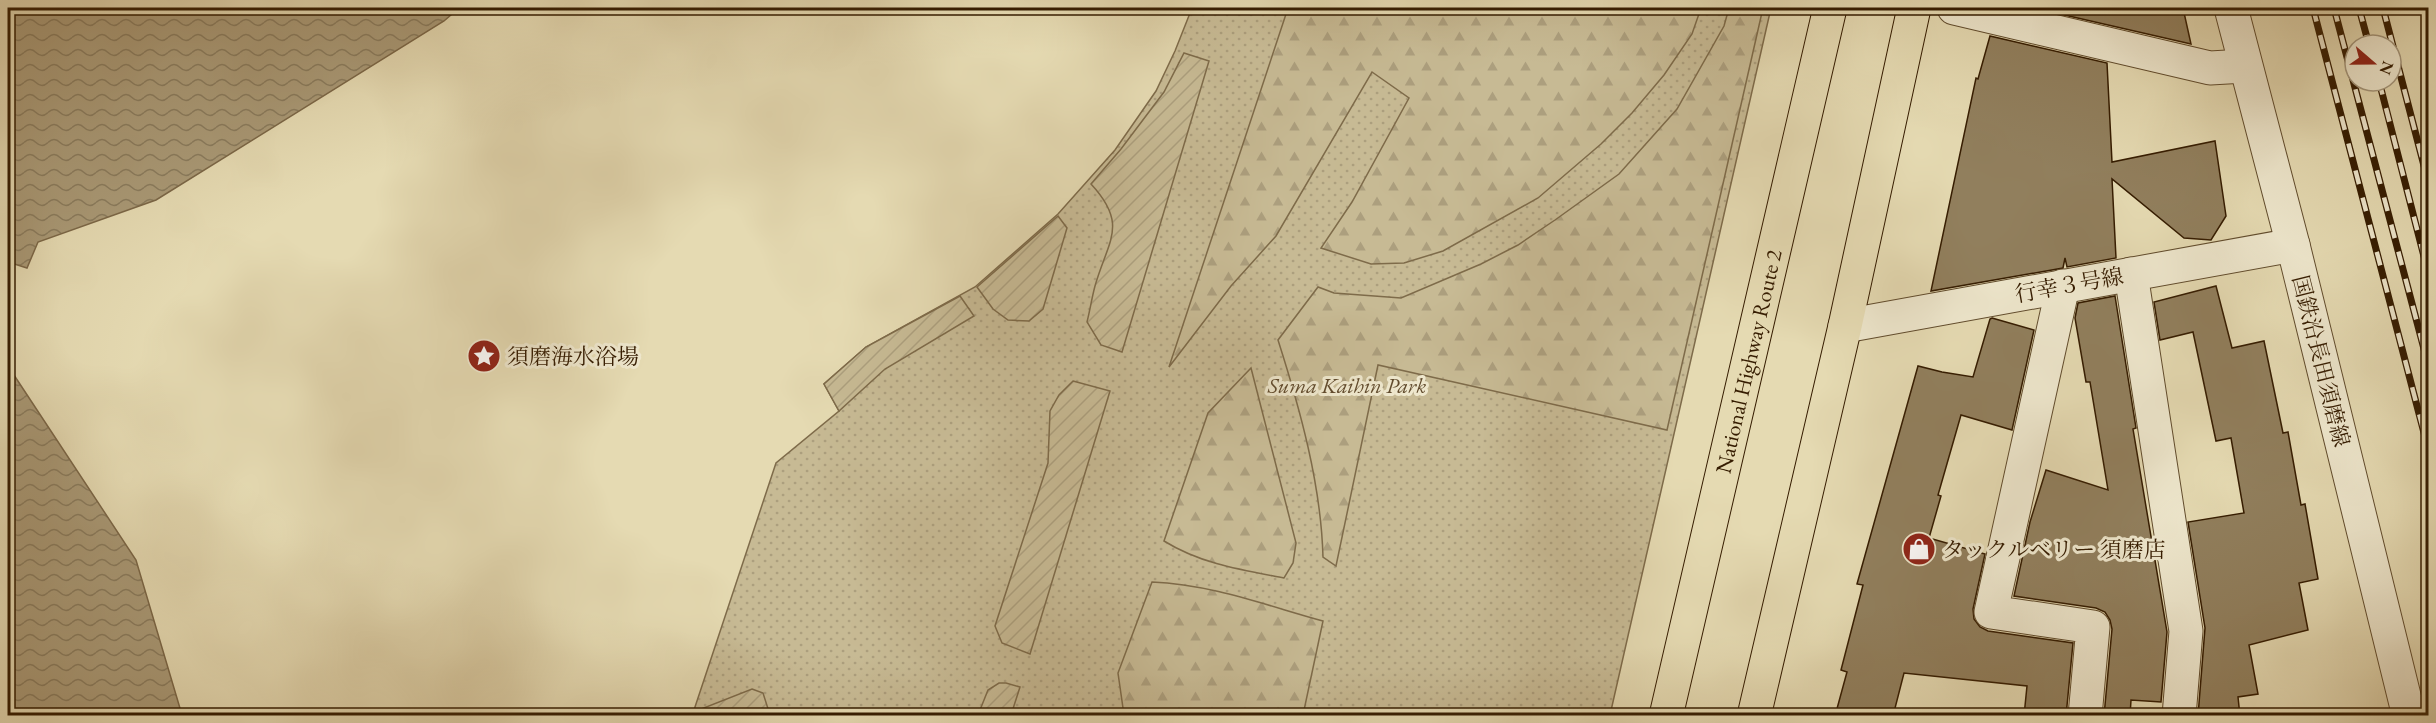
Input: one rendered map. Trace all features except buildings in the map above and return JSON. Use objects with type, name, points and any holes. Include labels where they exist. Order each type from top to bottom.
[{"type":"highway","name":"National Highway Route 2","points":[[1666,716],[1830,8]]},
{"type":"highway","points":[[1754,716],[1845,326],[1914,8]]},
{"type":"street","points":[[1954,8],[2210,68],[2245,66]]},
{"type":"street","name":"国鉄沿長田須磨線","points":[[2231,8],[2293,244],[2409,716]]},
{"type":"street","name":"行幸３号線","points":[[1845,326],[2293,244]]},
{"type":"street","points":[[2131,274],[2186,631],[2179,716]]},
{"type":"street","points":[[2063,286],[1991,612],[2093,627],[2085,716]]},
{"type":"green space","name":"Suma Kaihin Park","points":[[1192,8],[1771,8],[1610,715],[692,716],[776,463],[839,411],[824,384],[866,347],[975,287],[1058,214],[1115,150],[1156,91]]},
{"type":"green space","points":[[1288,8],[1701,8],[1692,34],[1664,75],[1632,113],[1601,144],[1538,198],[1443,251],[1404,263],[1371,264],[1321,248],[1352,202],[1409,98],[1372,72],[1276,236],[1231,286],[1169,367]]},
{"type":"green space","points":[[1729,8],[1763,8],[1667,430],[1378,365],[1336,566],[1323,557],[1314,474],[1278,340],[1318,287],[1334,293],[1401,298],[1481,264],[1518,245],[1619,174],[1677,109],[1724,26]]},
{"type":"green space","points":[[1184,53],[1209,61],[1122,352],[1101,345],[1087,322],[1095,286],[1112,233],[1109,211],[1103,198],[1091,184],[1164,92]]},
{"type":"green space","points":[[1058,216],[1067,228],[1043,309],[1029,321],[1008,320],[993,309],[977,287]]},
{"type":"green space","points":[[960,296],[974,316],[885,369],[839,411],[824,384],[866,347]]},
{"type":"green space","points":[[1251,368],[1296,543],[1293,563],[1284,578],[1207,561],[1164,541],[1208,413]]},
{"type":"green space","points":[[1073,381],[1110,391],[1030,654],[1002,643],[995,626],[1048,463],[1050,411],[1059,395]]},
{"type":"green space","points":[[1152,582],[1217,591],[1323,621],[1303,715],[1124,715],[1118,673]]},
{"type":"green space","points":[[999,683],[1020,687],[1011,715],[978,715],[988,690]]},
{"type":"green space","points":[[752,689],[763,693],[770,715],[695,715],[696,711]]},
{"type":"water","points":[[8,8],[459,8],[444,21],[156,200],[38,242],[27,268],[8,262]]},
{"type":"water","points":[[8,366],[136,560],[182,715],[8,715]]},
{"type":"railway","points":[[2313,8],[2428,448]]},
{"type":"railway","points":[[2334,8],[2428,364]]},
{"type":"railway","points":[[2359,8],[2366,33]]},
{"type":"railway","points":[[2383,8],[2428,181]]},
{"type":"railway","points":[[2382,93],[2428,272]]},
{"type":"place","name":"須磨海水浴場","points":[[484,356]]},
{"type":"place","name":"タックルベリー 須磨店","points":[[1919,549]]}]
